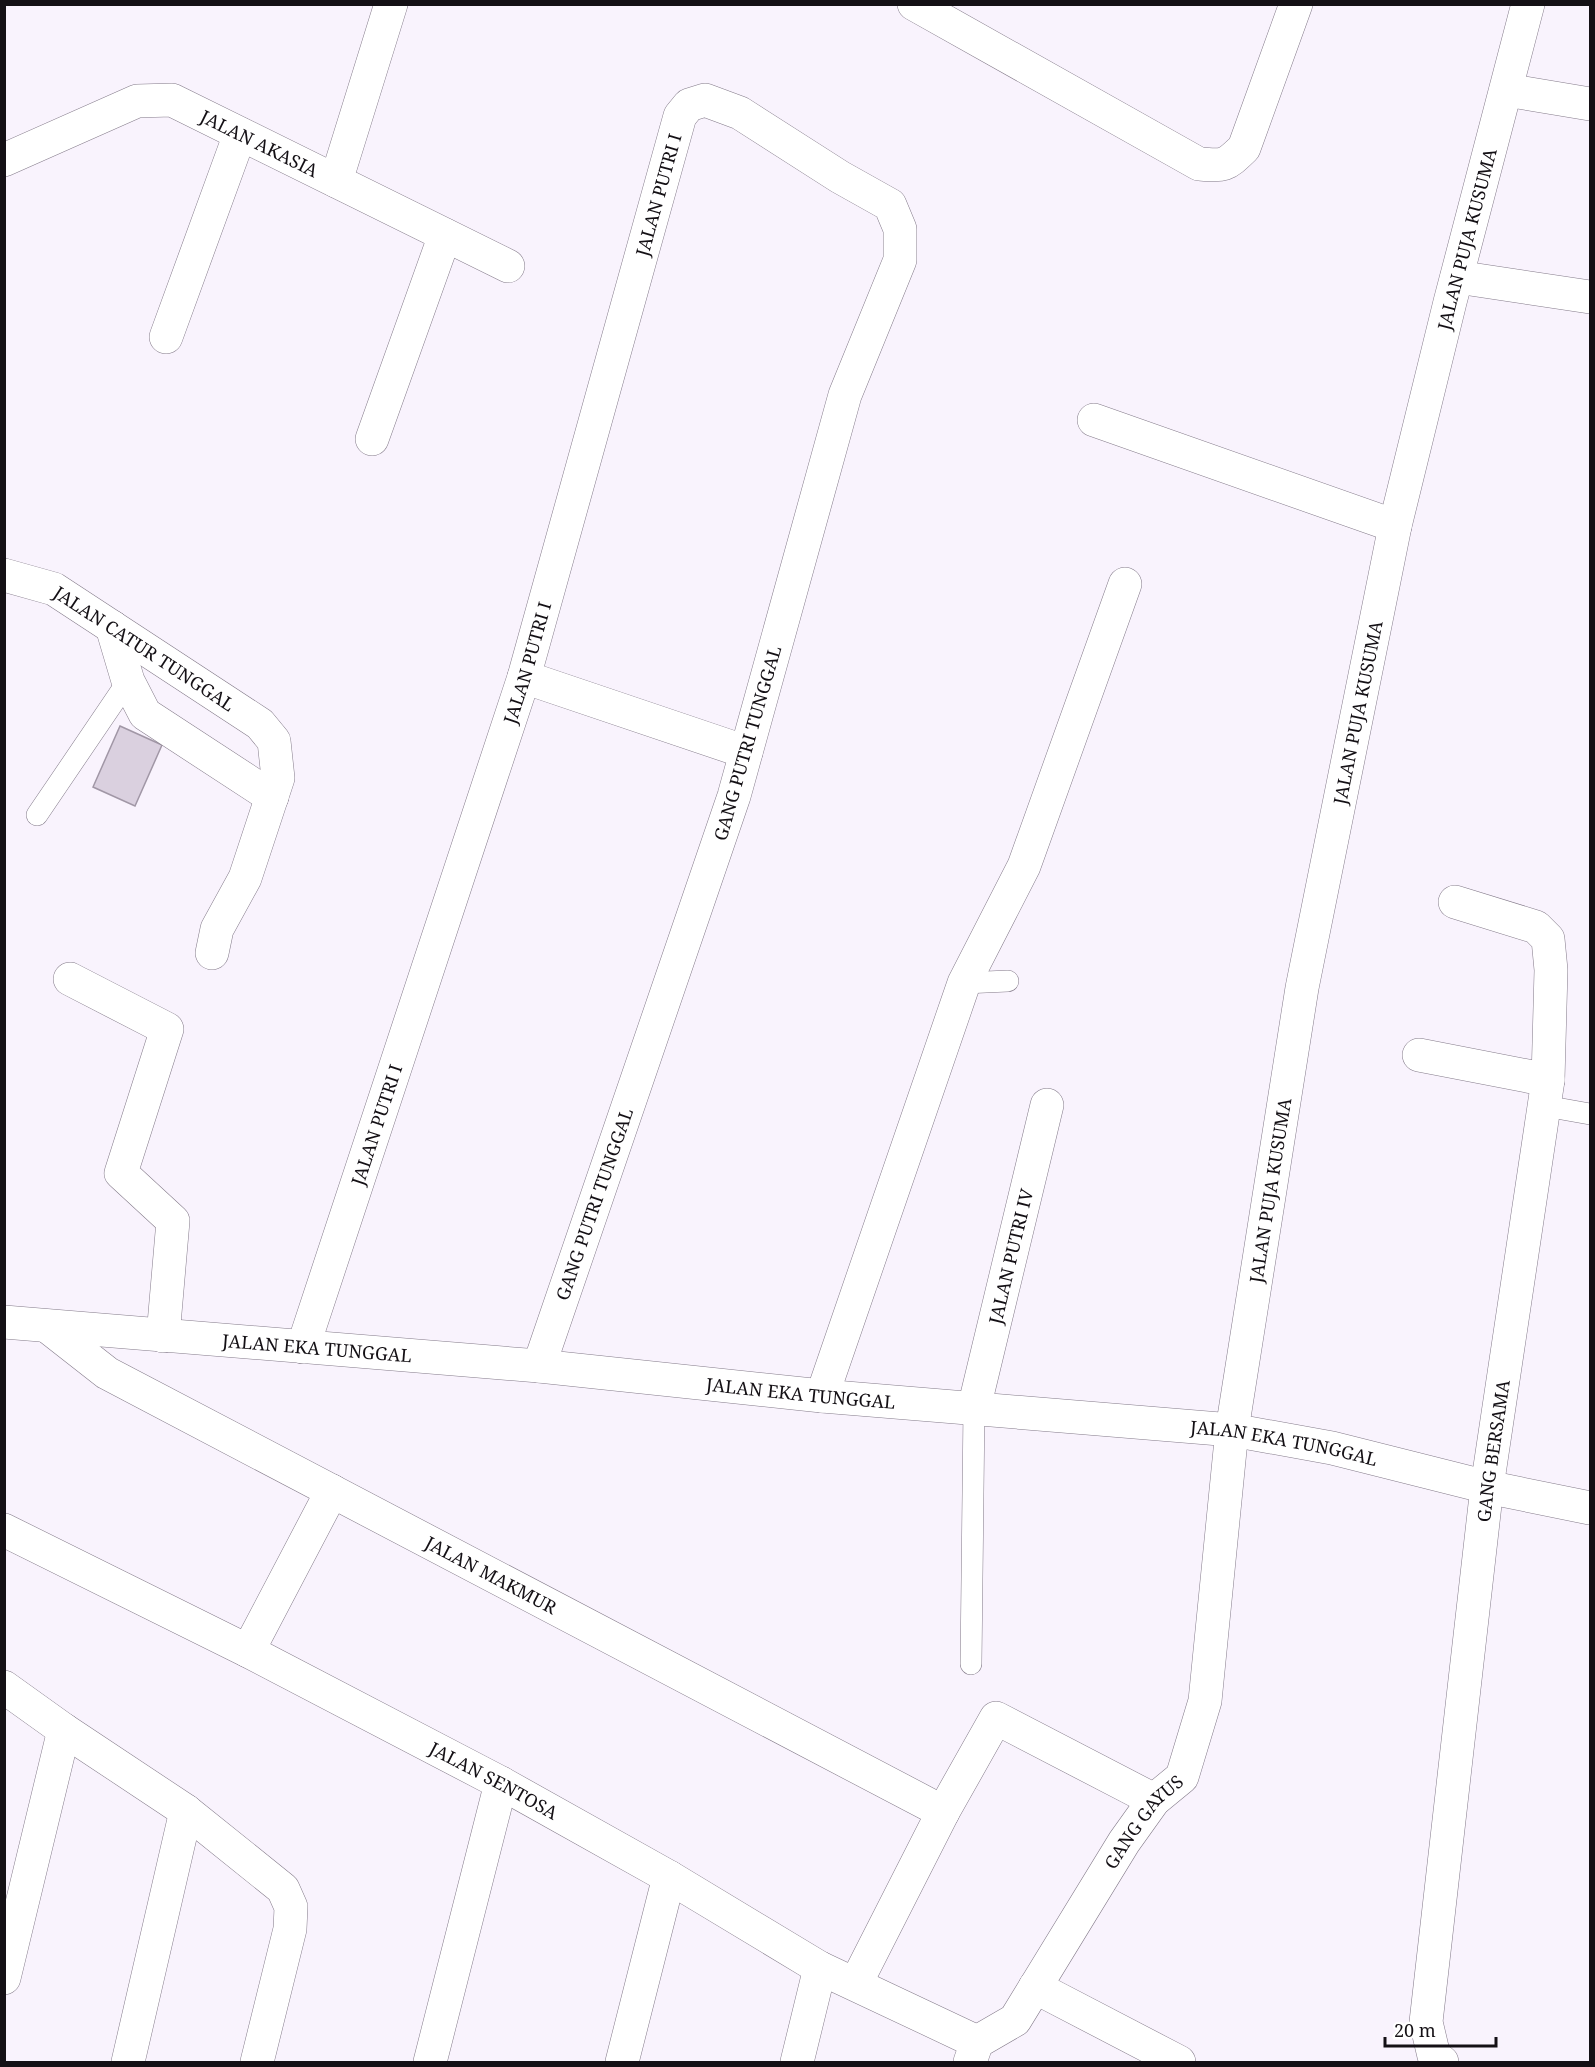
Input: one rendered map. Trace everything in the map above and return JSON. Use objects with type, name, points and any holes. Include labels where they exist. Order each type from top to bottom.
[{"type":"street","points":[[336,181],[391,4]]},
{"type":"street","points":[[914,4],[1199,164],[1217,165],[1227,164],[1244,148],[1296,4]]},
{"type":"street","name":"JALAN PUJA KUSUMA","points":[[1232,1430],[1302,988],[1395,526],[1528,4]]},
{"type":"street","points":[[1506,90],[1590,104]]},
{"type":"street","name":"JALAN AKASIA","points":[[4,160],[137,101],[172,100],[508,267]]},
{"type":"street","name":"JALAN PUTRI I","points":[[303,1347],[525,677],[680,116],[689,105],[705,100],[740,113],[810,158]]},
{"type":"street","points":[[166,337],[240,134]]},
{"type":"street","name":"GANG PUTRI TUNGGAL","points":[[539,1366],[734,796],[845,395],[900,260],[900,229],[890,205],[810,158]]},
{"type":"street","points":[[372,439],[445,235]]},
{"type":"street","points":[[1457,277],[1590,297]]},
{"type":"street","points":[[1094,420],[1395,526]]},
{"type":"street","name":"JALAN CATUR TUNGGAL","points":[[4,575],[54,589],[260,724],[274,741],[278,778],[272,797]]},
{"type":"street","points":[[822,1396],[964,983],[1024,866],[1125,584]]},
{"type":"street","points":[[112,627],[128,681],[145,714],[272,797],[245,878],[217,929],[212,953]]},
{"type":"street","points":[[525,677],[746,752]]},
{"type":"street","name":"GANG BERSAMA","points":[[1442,2062],[1434,2056],[1426,2022],[1487,1487],[1547,1093],[1551,970],[1548,939],[1536,927],[1455,902]]},
{"type":"street","points":[[70,979],[167,1029],[121,1173],[173,1221],[164,1336]]},
{"type":"street","points":[[1419,1055],[1547,1093]]},
{"type":"street","name":"JALAN PUTRI IV","points":[[974,1408],[1047,1105]]},
{"type":"street","name":"JALAN EKA TUNGGAL","points":[[4,1322],[539,1366],[822,1396],[1232,1430],[1332,1448],[1487,1487],[1590,1508]]},
{"type":"street","name":"JALAN MAKMUR","points":[[47,1326],[107,1373],[943,1812]]},
{"type":"street","name":"GANG GAYUS","points":[[973,2052],[1015,2020],[1124,1842],[1154,1800],[1182,1777],[1205,1701],[1232,1430]]},
{"type":"street","points":[[248,1651],[332,1491]]},
{"type":"street","name":"JALAN SENTOSA","points":[[4,1530],[248,1651],[501,1783],[669,1877],[820,1968],[855,1983],[973,2052]]},
{"type":"street","points":[[4,1687],[64,1730],[186,1810],[283,1889],[291,1907],[290,1929],[257,2062]]},
{"type":"street","points":[[855,1983],[943,1812],[996,1718],[1154,1800]]},
{"type":"street","points":[[4,1978],[64,1730]]},
{"type":"street","points":[[430,2062],[501,1783]]},
{"type":"street","points":[[128,2062],[186,1810]]},
{"type":"street","points":[[622,2062],[669,1877]]},
{"type":"street","points":[[797,2062],[820,1968]]},
{"type":"street","points":[[1035,1987],[1179,2062]]},
{"type":"lane","points":[[37,815],[128,681]]},
{"type":"lane","points":[[964,983],[1008,981]]},
{"type":"lane","points":[[1547,1093],[1590,1114]]},
{"type":"lane","points":[[971,1664],[974,1408]]},
{"type":"building","points":[[120,726],[162,745],[135,806],[93,787]]}]
